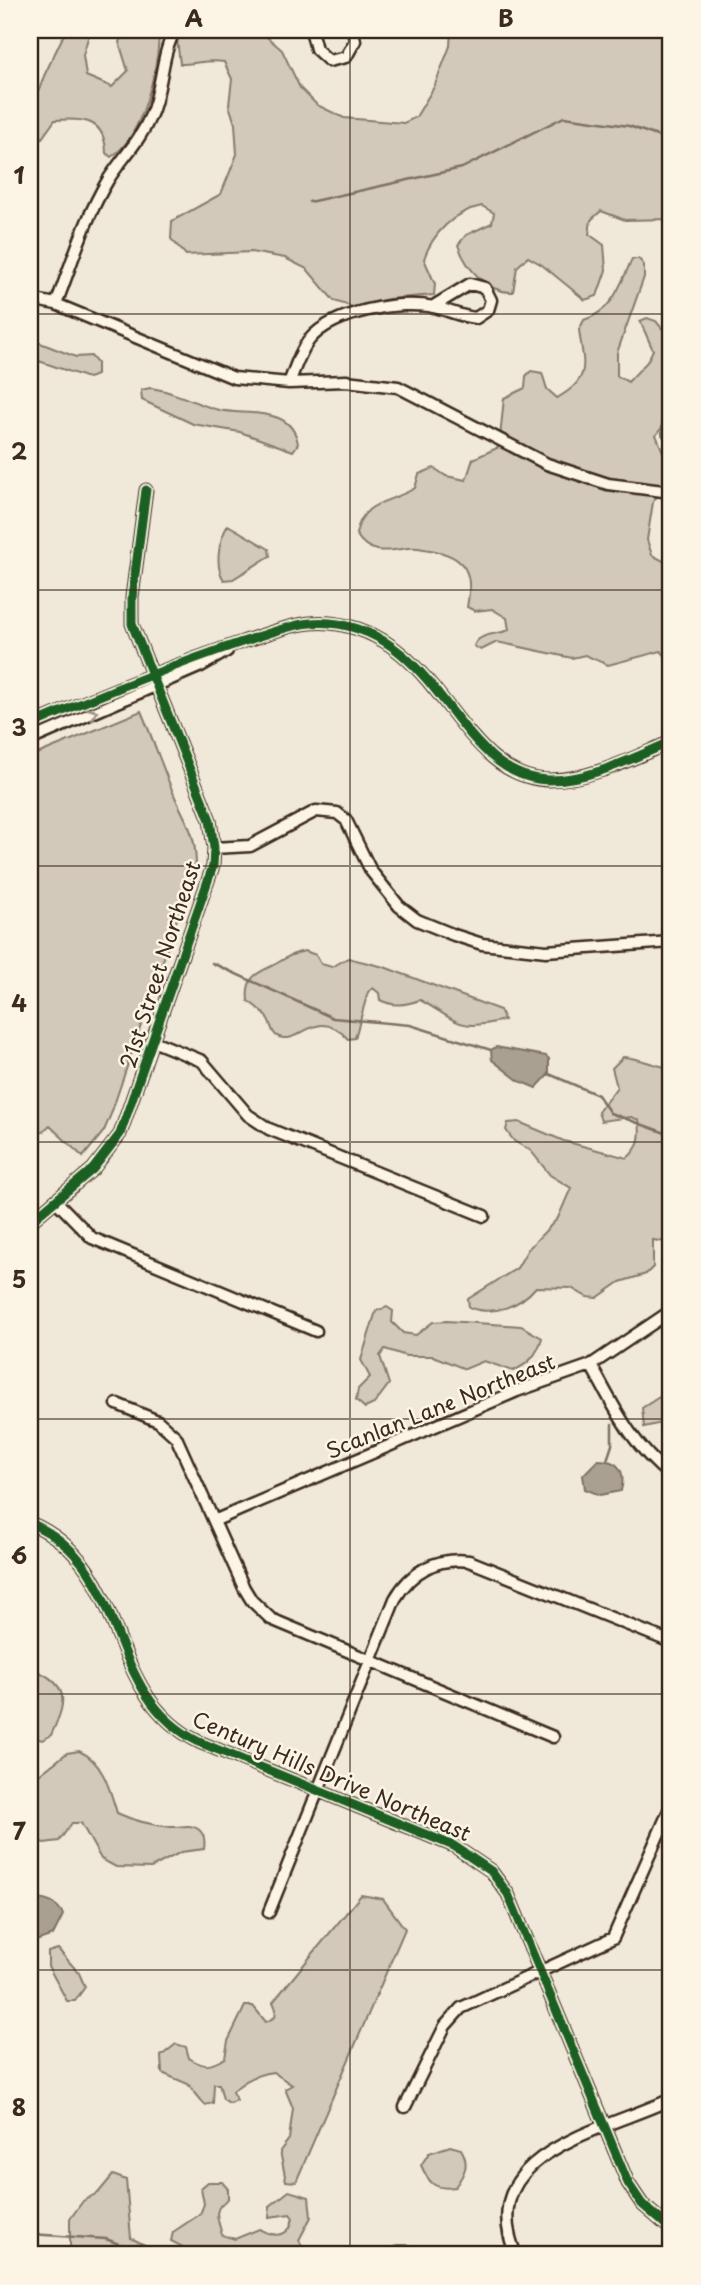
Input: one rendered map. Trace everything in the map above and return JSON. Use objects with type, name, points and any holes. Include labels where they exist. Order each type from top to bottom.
[{"type":"street","points":[[56,304],[94,207],[108,180],[149,120],[157,101],[167,45],[174,30]]},
{"type":"street","points":[[311,30],[316,49],[330,61],[346,57],[355,41],[352,30]]},
{"type":"street","points":[[289,383],[302,350],[312,337],[343,316],[380,309],[432,307],[476,318],[488,310],[491,300],[485,288],[470,284],[432,307]]},
{"type":"street","points":[[30,299],[56,304],[234,377],[289,383],[346,381],[398,387],[547,464],[608,484],[671,492]]},
{"type":"street","name":"21st Street Northeast","points":[[30,1222],[93,1169],[112,1147],[126,1120],[209,883],[214,848],[210,820],[132,624],[131,611],[146,490]]},
{"type":"street","points":[[30,725],[150,674],[295,624],[313,623],[345,625],[371,634],[394,647],[419,669],[489,755],[511,771],[537,779],[564,779],[593,772],[671,742]]},
{"type":"street","points":[[30,740],[201,666],[240,643]]},
{"type":"street","points":[[214,848],[250,846],[316,811],[327,810],[346,820],[371,871],[398,906],[416,920],[454,935],[493,946],[546,951],[671,942]]},
{"type":"street","points":[[153,1041],[202,1061],[248,1115],[269,1129],[484,1216]]},
{"type":"street","points":[[56,1200],[92,1238],[316,1331]]},
{"type":"street","name":"Scanlan Lane Northeast","points":[[216,1520],[517,1391],[591,1365],[671,1311]]},
{"type":"street","points":[[591,1365],[632,1437],[645,1455],[671,1476]]},
{"type":"street","points":[[117,1404],[158,1421],[176,1437],[216,1520],[244,1588],[261,1611],[280,1624],[553,1737]]},
{"type":"street","name":"Century Hills Drive Northeast","points":[[30,1523],[63,1541],[85,1565],[143,1693],[170,1726],[198,1742],[454,1846],[483,1863],[508,1894],[634,2194],[651,2214],[671,2229]]},
{"type":"street","points":[[269,1912],[395,1599],[409,1578],[437,1563],[460,1560],[479,1565],[671,1642]]},
{"type":"street","points":[[405,2107],[452,2016],[472,2000],[613,1938],[671,1806]]},
{"type":"street","points":[[516,2255],[507,2219],[509,2204],[520,2177],[529,2165],[552,2149],[671,2099]]},
{"type":"shaded area","points":[[66,30],[90,31],[83,55],[86,76],[112,87],[128,71],[119,42],[125,30],[150,30],[159,37],[146,103],[131,135],[111,157],[106,153],[102,133],[97,127],[75,120],[55,120],[30,155],[30,117],[44,76]]},
{"type":"shaded area","points":[[186,30],[259,30],[282,50],[300,88],[317,105],[344,118],[404,123],[416,117],[434,87],[450,46],[451,30],[671,30],[671,219],[625,220],[601,211],[591,220],[589,234],[604,245],[606,270],[597,296],[585,300],[528,257],[517,267],[513,292],[495,288],[479,278],[466,262],[458,245],[466,235],[492,223],[494,213],[482,206],[454,218],[439,233],[428,250],[424,259],[435,284],[434,295],[388,299],[353,307],[334,301],[307,269],[285,258],[251,252],[186,255],[171,239],[172,221],[221,194],[237,154],[235,124],[229,105],[232,79],[224,62],[180,64],[177,39]]},
{"type":"shaded area","points":[[632,259],[639,259],[644,265],[644,277],[617,353],[617,376],[628,382],[647,362],[653,350],[640,321],[647,318],[656,321],[671,339],[671,417],[656,435],[668,464],[667,483],[653,502],[647,540],[652,555],[671,565],[671,662],[661,651],[608,665],[585,655],[572,658],[497,642],[481,650],[474,646],[479,639],[509,630],[507,618],[492,609],[475,611],[467,607],[469,585],[465,568],[452,557],[442,553],[411,548],[386,551],[373,549],[356,534],[359,523],[371,508],[415,488],[419,474],[434,468],[446,476],[466,480],[473,459],[499,447],[504,398],[525,388],[526,376],[531,371],[542,373],[547,389],[557,398],[576,384],[583,369],[579,330],[584,320],[602,310],[615,296]]},
{"type":"shaded area","points":[[30,339],[76,357],[91,356],[97,363],[97,375],[88,378],[30,358]]},
{"type":"shaded area","points":[[150,388],[167,391],[219,410],[277,418],[287,423],[298,444],[293,451],[240,432],[193,424],[142,400],[141,390]]},
{"type":"shaded area","points":[[671,405],[671,446],[662,435],[662,419]]},
{"type":"shaded area","points":[[228,525],[269,549],[270,556],[233,579],[224,580],[219,567],[219,552]]},
{"type":"shaded area","points":[[141,711],[190,828],[196,863],[111,1114],[104,1131],[83,1157],[50,1126],[30,1141],[30,757]]},
{"type":"shaded area","points":[[305,951],[316,955],[321,964],[332,967],[348,958],[384,967],[500,1010],[504,1020],[467,1024],[451,1019],[420,1000],[390,1004],[380,1000],[379,993],[373,988],[368,992],[355,1038],[348,1039],[337,1029],[327,1025],[310,1028],[287,1038],[279,1037],[274,1034],[264,1014],[248,1001],[249,985],[255,975]]},
{"type":"shaded area","points":[[496,1047],[546,1056],[549,1059],[549,1074],[536,1088],[519,1081],[492,1060],[491,1050]]},
{"type":"shaded area","points":[[623,1057],[671,1068],[671,1243],[653,1240],[653,1267],[646,1274],[620,1282],[597,1298],[587,1297],[571,1288],[536,1287],[522,1300],[506,1308],[487,1311],[469,1307],[468,1299],[517,1268],[528,1249],[558,1218],[571,1188],[550,1175],[531,1151],[514,1141],[506,1130],[508,1123],[519,1122],[564,1141],[627,1158],[639,1141],[639,1120],[631,1117],[601,1121],[598,1112],[617,1087],[612,1068]]},
{"type":"shaded area","points":[[387,1307],[393,1311],[392,1322],[403,1333],[416,1335],[433,1322],[447,1321],[521,1326],[542,1338],[532,1358],[513,1371],[484,1361],[465,1369],[433,1356],[406,1356],[385,1349],[380,1356],[389,1384],[374,1404],[365,1408],[356,1400],[358,1389],[370,1377],[361,1360],[376,1311]]},
{"type":"shaded area","points":[[664,1394],[671,1394],[671,1421],[644,1427],[642,1408]]},
{"type":"shaded area","points":[[598,1460],[611,1462],[619,1468],[622,1478],[621,1491],[600,1495],[585,1489],[583,1475]]},
{"type":"shaded area","points":[[39,1672],[57,1684],[62,1699],[62,1707],[51,1735],[42,1740],[30,1736],[30,1673]]},
{"type":"shaded area","points":[[79,1751],[100,1769],[117,1813],[157,1825],[195,1827],[203,1835],[204,1849],[181,1852],[151,1868],[116,1867],[101,1859],[81,1823],[72,1823],[59,1841],[44,1843],[30,1838],[30,1782],[67,1753]]},
{"type":"shaded area","points":[[361,1895],[383,1899],[405,1929],[296,2182],[286,2181],[280,2151],[289,2139],[293,2108],[285,2089],[292,2085],[273,2072],[261,2074],[236,2088],[232,2092],[237,2100],[229,2103],[223,2099],[219,2084],[214,2084],[213,2103],[205,2105],[188,2084],[162,2073],[161,2056],[176,2044],[186,2047],[189,2058],[203,2065],[211,2065],[225,2058],[228,2041],[245,2006],[253,2006],[266,2022],[275,2017],[273,2002]]},
{"type":"shaded area","points":[[30,1897],[54,1904],[63,1915],[53,1935],[30,1943]]},
{"type":"shaded area","points":[[58,1949],[79,1973],[85,1987],[75,2001],[67,2001],[48,1966],[48,1952]]},
{"type":"shaded area","points":[[450,2146],[461,2149],[465,2168],[455,2187],[442,2188],[430,2181],[421,2165],[429,2153]]},
{"type":"shaded area","points":[[113,2175],[126,2180],[131,2238],[164,2255],[86,2255],[70,2248],[70,2219],[83,2201],[99,2192]]},
{"type":"shaded area","points":[[208,2182],[222,2182],[228,2189],[228,2199],[219,2207],[218,2219],[222,2235],[235,2239],[259,2229],[275,2235],[284,2233],[293,2218],[290,2214],[269,2217],[270,2206],[289,2191],[309,2197],[311,2217],[299,2240],[307,2255],[189,2255],[183,2247],[171,2241],[173,2232],[200,2214],[204,2204],[201,2188]]},
{"type":"shaded area","points":[[397,2245],[409,2245],[421,2255],[383,2255]]},
{"type":"waterway","points":[[309,202],[462,168],[564,117],[629,126],[671,141]]},
{"type":"waterway","points":[[212,963],[333,1018],[410,1025],[491,1050]]},
{"type":"waterway","points":[[549,1074],[598,1095],[610,1113],[671,1135]]},
{"type":"waterway","points":[[607,1460],[612,1445],[612,1424]]},
{"type":"waterway","points":[[30,2234],[106,2239],[147,2255]]},
{"type":"cycle path","points":[[30,1222],[93,1169],[120,1134],[213,866],[214,848],[210,820],[132,624],[132,597],[146,490]]},
{"type":"cycle path","points":[[30,725],[215,651],[285,628],[307,623],[330,623],[368,633],[399,652],[425,677],[469,733],[492,757],[518,773],[550,780],[581,776],[612,767],[671,742]]},
{"type":"cycle path","points":[[30,1523],[63,1543],[86,1569],[103,1599],[129,1663],[145,1693],[168,1720],[199,1742],[454,1846],[491,1871],[508,1894],[628,2183],[642,2204],[671,2229]]}]
